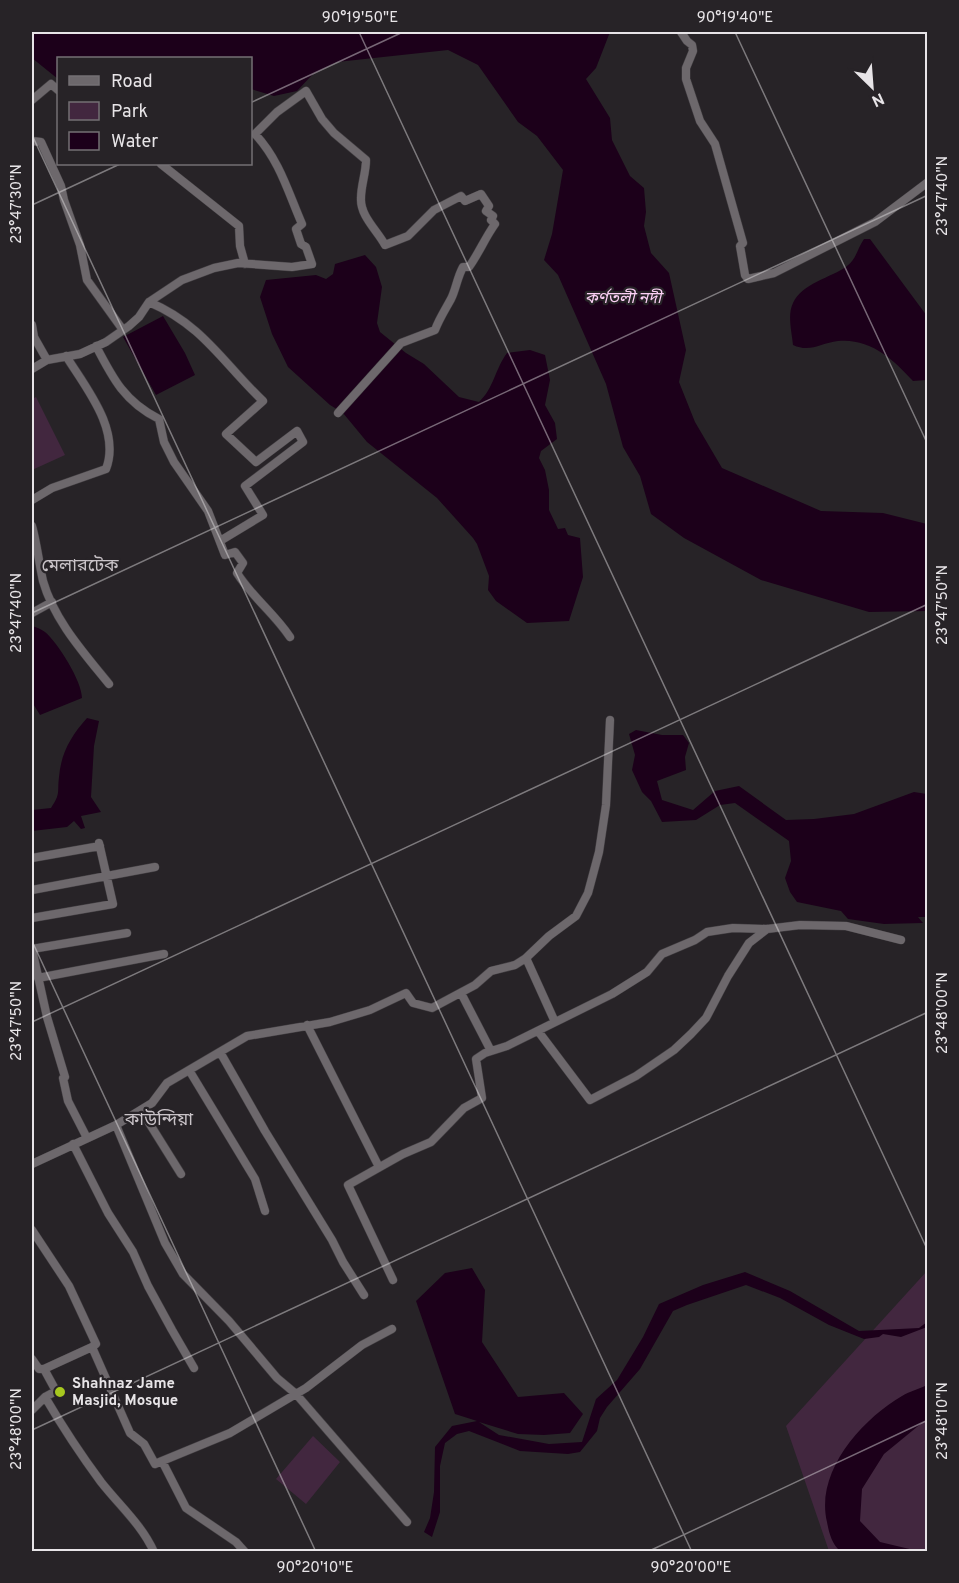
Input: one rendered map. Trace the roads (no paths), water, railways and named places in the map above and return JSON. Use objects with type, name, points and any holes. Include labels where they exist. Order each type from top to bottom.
[{"type":"street","points":[[681,32],[692,45],[693,51],[686,68],[686,78],[700,121],[715,144],[743,243],[740,246],[748,279],[774,273],[875,222],[927,182]]},
{"type":"street","points":[[32,100],[51,84],[57,89]]},
{"type":"street","points":[[32,369],[47,360],[80,354],[96,346],[123,330],[139,317],[149,302],[182,280],[214,268],[238,263],[292,267],[312,264],[296,229],[302,224],[295,208],[296,204],[267,147],[253,133],[306,91],[322,119],[334,133],[366,160],[360,200],[371,226],[385,245],[408,236],[434,210],[461,196],[464,201],[481,194],[489,206],[486,210],[493,216],[491,220],[495,224],[469,267],[463,267],[457,278],[452,297],[441,314],[435,330],[401,344],[338,413]]},
{"type":"street","points":[[32,141],[42,142],[61,186],[80,245],[87,280],[123,330]]},
{"type":"street","points":[[162,165],[239,226],[240,246],[245,264]]},
{"type":"street","points":[[149,302],[170,311],[186,322],[217,350],[246,385],[263,401],[226,434],[256,462],[297,431],[303,442],[245,486],[263,515],[220,541]]},
{"type":"street","points":[[32,325],[34,337],[47,360]]},
{"type":"street","points":[[96,346],[124,395],[141,410],[159,420],[164,442],[174,462],[208,511],[225,555],[235,552],[243,563],[237,573],[248,589],[270,610],[290,637]]},
{"type":"street","points":[[32,500],[52,488],[106,469],[110,460],[109,438],[104,420],[66,356]]},
{"type":"street","points":[[32,526],[44,583],[58,616],[109,684]]},
{"type":"street","points":[[32,613],[52,602]]},
{"type":"street","points":[[32,1164],[116,1125],[152,1102],[167,1083],[247,1036],[330,1022],[370,1010],[406,993],[413,1003],[432,1008],[475,985],[491,972],[515,965],[526,957],[576,916],[588,893],[599,852],[606,805],[609,720]]},
{"type":"street","points":[[32,858],[99,844],[113,904],[32,918]]},
{"type":"street","points":[[32,890],[155,867]]},
{"type":"street","points":[[393,1280],[348,1185],[431,1142],[464,1108],[482,1098],[476,1059],[612,994],[647,972],[662,954],[695,940],[707,932],[733,928],[768,929],[800,925],[846,926],[901,940]]},
{"type":"street","points":[[538,1031],[590,1100],[636,1076],[674,1050],[691,1034],[706,1018],[728,976],[749,943],[768,929]]},
{"type":"street","points":[[87,1138],[68,1101],[63,1078],[65,1077],[32,949],[127,933]]},
{"type":"street","points":[[38,978],[164,954]]},
{"type":"street","points":[[526,957],[555,1022]]},
{"type":"street","points":[[461,993],[491,1051]]},
{"type":"street","points":[[307,1025],[379,1167]]},
{"type":"street","points":[[220,1052],[364,1295]]},
{"type":"street","points":[[189,1070],[255,1179],[265,1211]]},
{"type":"street","points":[[141,1110],[181,1174]]},
{"type":"street","points":[[116,1125],[165,1243],[183,1274],[229,1321],[277,1378],[296,1394],[407,1522]]},
{"type":"street","points":[[73,1144],[108,1213],[133,1252],[148,1287],[194,1368]]},
{"type":"street","points":[[32,1230],[69,1286],[96,1344],[38,1370]]},
{"type":"street","points":[[92,1347],[130,1433],[144,1444],[155,1464],[231,1433],[296,1394],[362,1346],[392,1329]]},
{"type":"street","points":[[32,1359],[56,1391],[45,1397],[32,1410]]},
{"type":"street","points":[[45,1397],[101,1482],[147,1536],[154,1551]]},
{"type":"street","points":[[162,1461],[186,1508],[236,1542],[245,1551]]},
{"type":"water","name":"কর্ণতলী নদী","points":[[32,32],[610,32],[596,68],[586,79],[610,118],[612,140],[630,176],[644,188],[646,212],[644,226],[651,253],[669,273],[686,350],[679,382],[695,422],[722,468],[821,511],[883,513],[927,524],[927,611],[869,612],[761,580],[684,538],[651,514],[640,476],[623,447],[606,384],[558,275],[544,260],[552,234],[563,170],[537,136],[518,122],[478,65],[448,50],[337,62],[313,74],[297,91],[274,96],[252,89],[252,57],[57,57],[57,78],[32,58]]},
{"type":"water","points":[[864,239],[870,239],[927,316],[927,380],[913,381],[889,358],[860,343],[838,341],[805,348],[793,345],[790,313],[797,296],[803,290],[847,266],[855,257]]},
{"type":"water","points":[[365,255],[376,267],[382,287],[377,323],[380,332],[424,364],[459,397],[479,402],[488,391],[507,353],[530,350],[545,355],[550,380],[545,405],[555,423],[557,439],[541,451],[539,458],[545,470],[549,490],[549,510],[558,529],[565,528],[568,535],[580,538],[583,577],[569,621],[527,623],[496,601],[488,590],[489,576],[473,538],[437,498],[367,442],[343,413],[330,405],[288,367],[272,334],[260,297],[266,280],[316,275],[326,279],[333,274],[335,264]]},
{"type":"water","points":[[163,316],[195,375],[156,395],[123,337]]},
{"type":"water","points":[[32,626],[45,632],[62,653],[78,682],[82,698],[40,715],[32,702]]},
{"type":"water","points":[[87,718],[99,721],[94,746],[91,797],[101,812],[81,816],[85,828],[81,829],[74,821],[67,827],[32,831],[32,810],[51,808],[54,803],[65,753],[76,731]]},
{"type":"water","points":[[636,730],[662,735],[683,735],[689,743],[685,757],[686,770],[657,781],[662,800],[693,810],[715,791],[739,786],[786,820],[854,814],[914,792],[927,794],[927,917],[918,917],[923,923],[884,924],[848,919],[841,911],[797,902],[785,878],[791,861],[789,841],[735,803],[720,805],[696,820],[662,822],[651,801],[642,792],[632,770],[635,755],[629,734]]},
{"type":"water","points":[[472,1268],[485,1290],[482,1342],[518,1397],[564,1393],[583,1414],[570,1433],[544,1435],[518,1434],[479,1422],[499,1435],[549,1444],[582,1442],[596,1399],[617,1380],[643,1337],[659,1304],[703,1285],[745,1272],[790,1291],[859,1331],[919,1328],[927,1322],[927,1327],[901,1337],[883,1334],[879,1337],[864,1339],[829,1325],[780,1298],[746,1285],[687,1305],[673,1311],[640,1369],[607,1407],[600,1418],[597,1431],[580,1452],[568,1454],[520,1451],[469,1431],[457,1434],[445,1443],[440,1466],[440,1512],[432,1537],[424,1532],[430,1518],[434,1492],[435,1447],[452,1426],[477,1421],[455,1414],[416,1301],[445,1273]]},
{"type":"water","points":[[927,1385],[927,1421],[884,1454],[862,1489],[860,1521],[880,1542],[918,1551],[840,1551],[830,1534],[825,1503],[828,1485],[835,1466],[857,1433],[871,1419],[902,1396]]},
{"type":"place","name":"Shahnaz Jame Masjid, Mosque","points":[[60,1392]]},
{"type":"district","name":"মেলারটেক","points":[[80,565]]},
{"type":"district","name":"কাউন্দিয়া","points":[[159,1119]]}]
